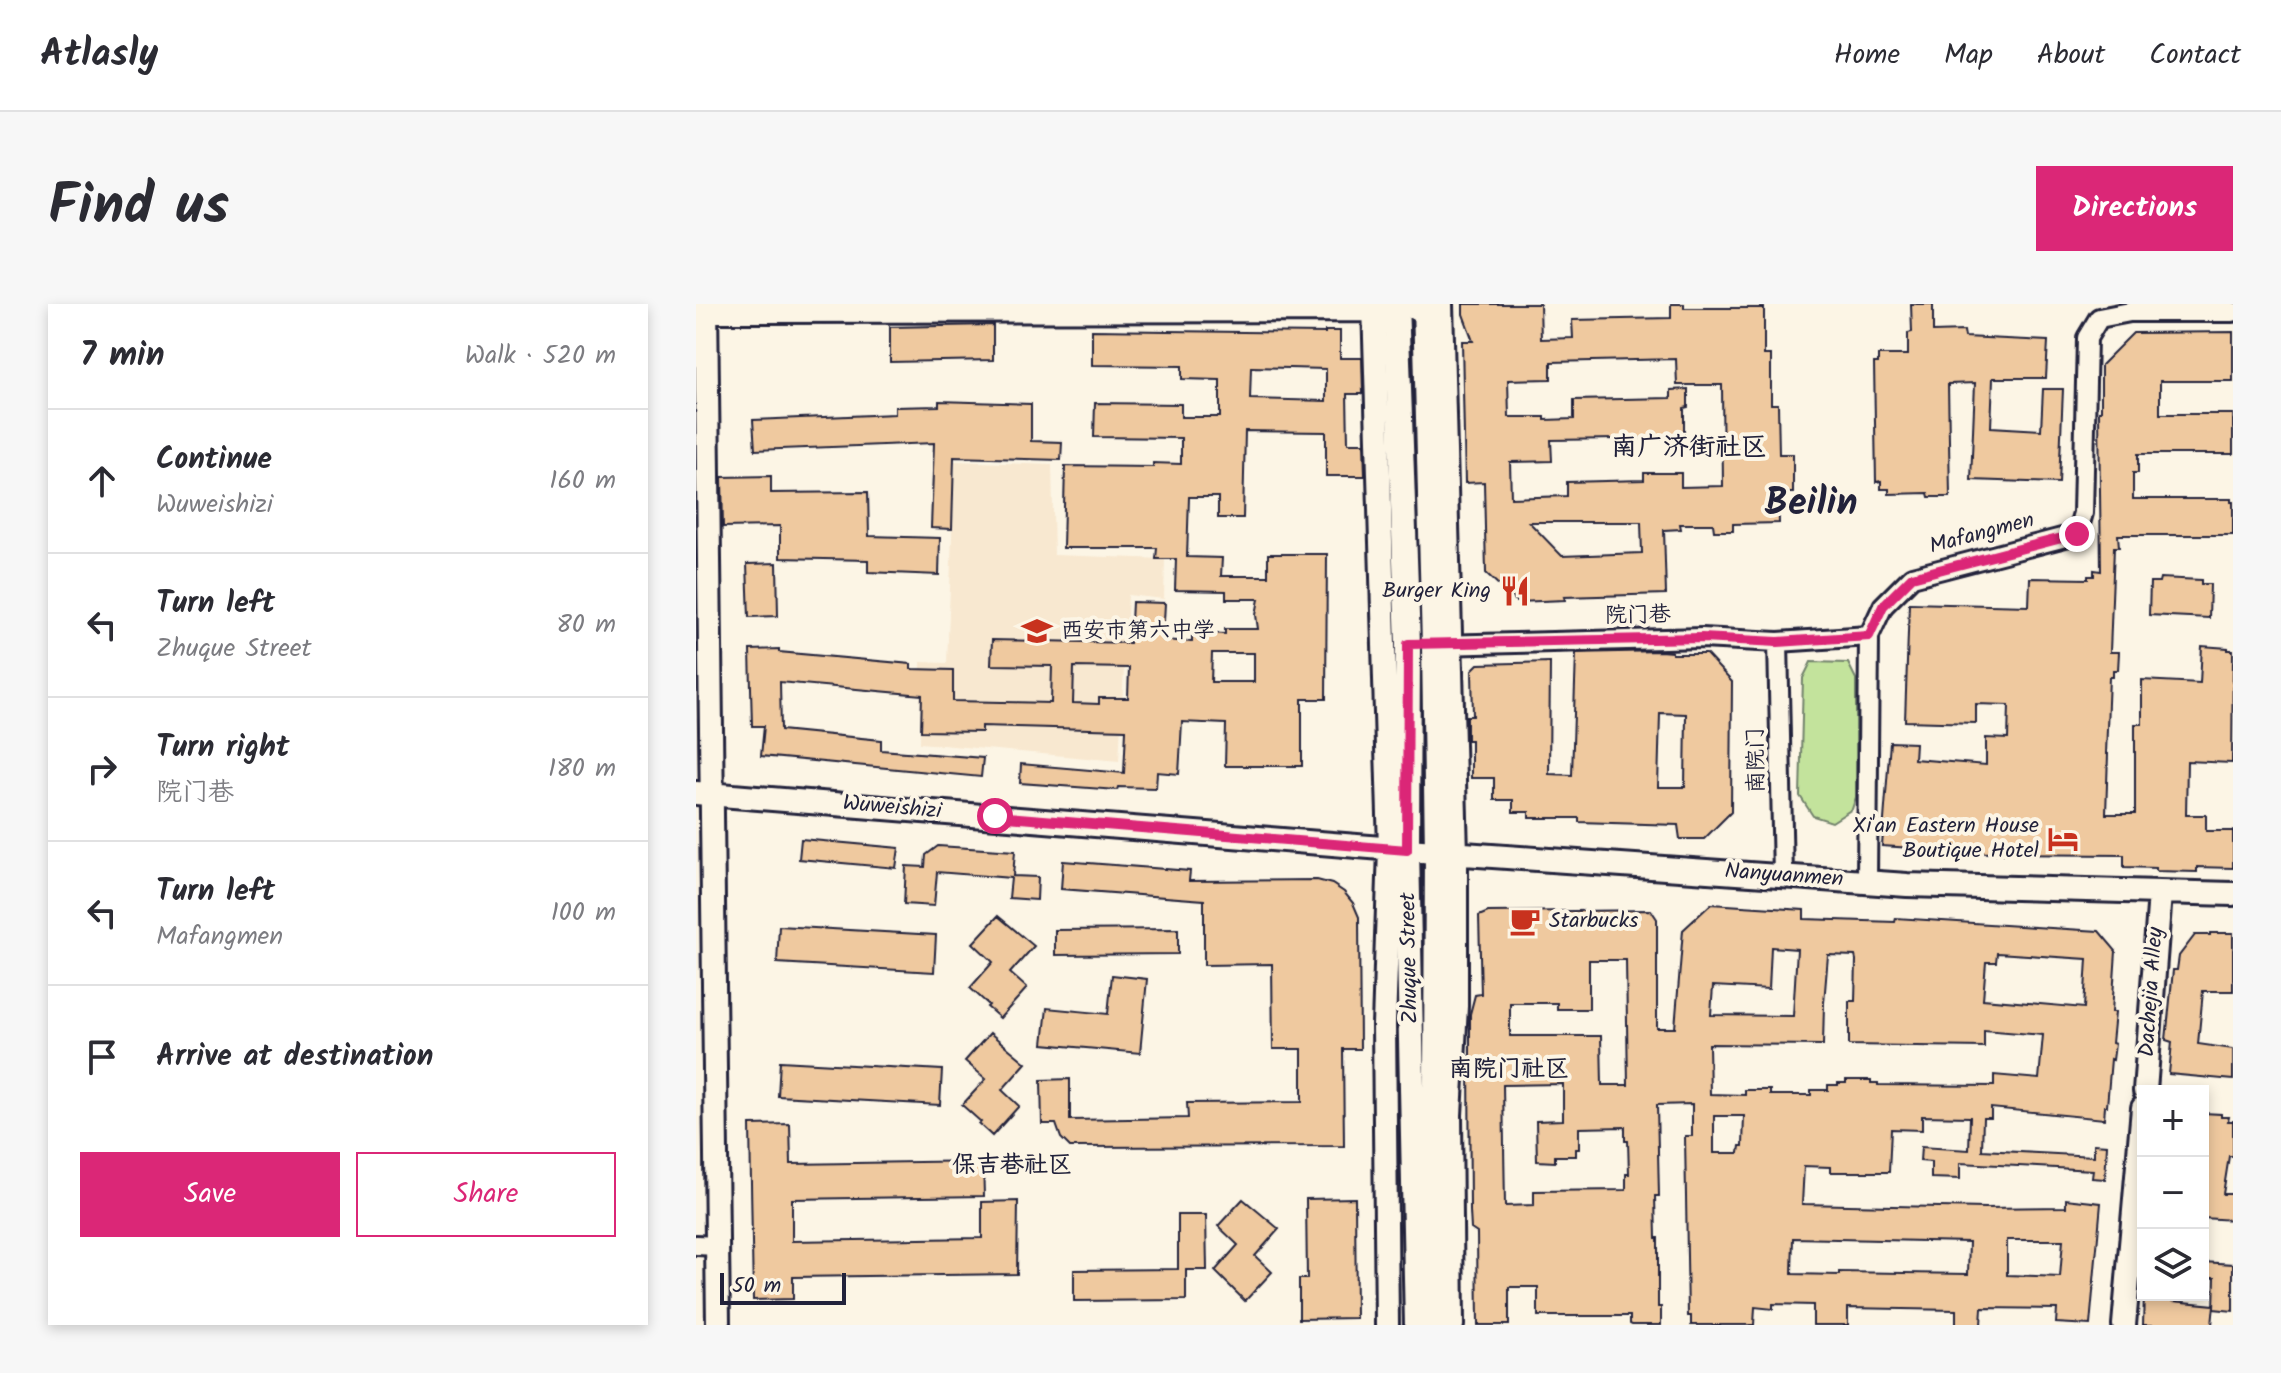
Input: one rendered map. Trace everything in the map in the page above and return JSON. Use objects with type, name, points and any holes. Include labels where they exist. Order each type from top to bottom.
[{"type":"main road","name":"Zhuque Street","points":[[1385,306],[1408,644],[1399,850],[1417,1325]]},
{"type":"main road","name":"Zhuque Street","points":[[1433,306],[1447,853],[1435,1325]]},
{"type":"street","points":[[1385,306],[1399,850],[1384,1025],[1387,1325]]},
{"type":"street","points":[[718,1325],[706,1245],[703,309],[1433,306]]},
{"type":"street","name":"Mafangmen","points":[[1867,881],[1869,636],[1883,606],[1912,577],[2077,534],[2083,513],[2087,338],[2099,318],[2110,310],[2233,312]]},
{"type":"street","name":"院门巷","points":[[1408,644],[1702,638],[1778,642],[1869,636]]},
{"type":"street","name":"南院门","points":[[1778,642],[1783,877]]},
{"type":"street","name":"Wuweishizi","points":[[704,793],[1399,850]]},
{"type":"street","name":"Nanyuanmen","points":[[1399,850],[1907,885],[2233,894]]},
{"type":"street","points":[[1447,853],[1456,1006],[1450,1115],[1452,1325]]},
{"type":"street","name":"Dachejia Alley","points":[[2145,1085],[2160,893]]},
{"type":"street","points":[[2124,1325],[2139,1157]]},
{"type":"shaded area","name":"西安市第六中学","points":[[955,461],[1052,465],[1054,555],[1165,559],[1164,599],[1128,595],[1119,761],[920,743],[921,662],[947,663]]},
{"type":"green space","points":[[1811,662],[1848,663],[1856,679],[1856,797],[1852,809],[1832,822],[1813,816],[1800,796],[1803,678]]},
{"type":"building","points":[[1463,304],[1540,304],[1541,339],[1573,338],[1572,320],[1671,318],[1671,304],[1684,304],[1684,308],[1764,308],[1764,355],[1771,355],[1771,404],[1778,404],[1779,454],[1793,454],[1793,493],[1778,493],[1779,523],[1733,524],[1733,531],[1714,531],[1713,524],[1680,524],[1681,529],[1664,530],[1666,594],[1564,597],[1565,600],[1517,602],[1486,573],[1484,482],[1465,483],[1462,341],[1473,341],[1463,314]],"holes":[[[1676,359],[1677,385],[1722,385],[1723,486],[1681,487],[1681,473],[1644,473],[1644,480],[1567,482],[1567,496],[1511,498],[1510,462],[1552,461],[1551,440],[1684,438],[1684,408],[1688,407],[1688,389],[1671,390],[1671,398],[1574,400],[1574,419],[1545,420],[1545,417],[1509,417],[1508,380],[1551,379],[1551,362]],[[1529,522],[1641,522],[1642,553],[1562,556]]]},
{"type":"building","points":[[1911,304],[1933,304],[1933,332],[1964,331],[1965,337],[2048,341],[2046,378],[1993,378],[1991,427],[2041,430],[2043,389],[2063,389],[2059,483],[1971,480],[1975,383],[1948,384],[1950,497],[1929,497],[1928,493],[1889,494],[1889,489],[1881,489],[1881,481],[1876,482],[1874,363],[1878,363],[1878,355],[1908,355],[1908,333],[1912,332]]},
{"type":"building","points":[[993,325],[993,360],[890,362],[890,327]]},
{"type":"building","points":[[1092,330],[1340,331],[1340,358],[1362,358],[1363,394],[1347,394],[1348,443],[1364,443],[1365,476],[1326,476],[1326,432],[1245,431],[1243,518],[1218,518],[1218,497],[1189,497],[1187,557],[1222,558],[1221,576],[1268,576],[1268,554],[1327,554],[1326,699],[1302,699],[1302,766],[1225,766],[1226,724],[1182,722],[1179,774],[1157,772],[1156,788],[1118,787],[1117,790],[1020,783],[1021,764],[1124,773],[1126,730],[982,726],[982,732],[921,731],[922,695],[780,682],[781,730],[881,740],[881,750],[983,758],[981,777],[761,756],[764,726],[752,726],[750,650],[779,649],[779,652],[911,664],[911,669],[953,670],[953,701],[1051,703],[1052,666],[991,665],[992,640],[1130,643],[1132,602],[1165,603],[1163,640],[1192,642],[1192,632],[1225,634],[1225,629],[1258,629],[1256,615],[1259,599],[1226,599],[1226,591],[1175,590],[1176,559],[1156,559],[1157,548],[1063,548],[1065,466],[1153,467],[1153,463],[1181,464],[1181,438],[1094,437],[1095,403],[1181,404],[1181,417],[1220,417],[1220,380],[1182,379],[1182,366],[1092,365]],"holes":[[[1251,367],[1326,369],[1326,401],[1250,399]],[[1212,653],[1254,653],[1254,682],[1211,682]],[[1074,667],[1129,668],[1128,698],[1099,698],[1099,704],[1073,703]]]},
{"type":"building","points":[[2233,332],[2233,381],[2160,381],[2160,414],[2233,414],[2233,454],[2138,454],[2138,473],[2133,473],[2133,499],[2231,499],[2233,535],[2118,535],[2119,547],[2114,547],[2110,652],[2119,652],[2118,670],[2113,670],[2113,677],[2109,677],[2106,814],[2135,814],[2135,724],[2142,724],[2142,680],[2200,683],[2202,646],[2233,650],[2232,763],[2187,761],[2186,815],[2206,815],[2206,831],[2233,831],[2233,868],[2197,867],[2197,872],[2156,871],[2156,868],[2124,867],[2124,855],[2005,854],[1882,846],[1890,742],[1915,743],[1914,759],[1986,765],[1986,738],[2008,739],[2009,705],[1976,704],[1976,723],[1905,721],[1909,603],[2029,606],[2030,578],[2088,579],[2088,576],[2094,576],[2094,570],[2101,571],[2101,365],[2133,333]]},
{"type":"building","points":[[939,401],[1031,404],[1031,441],[1062,442],[1061,460],[954,457],[952,529],[931,528],[934,443],[755,450],[753,420],[895,414],[895,407],[939,406]]},
{"type":"building","points":[[771,476],[771,493],[868,492],[869,536],[940,538],[939,575],[868,572],[868,560],[780,558],[780,526],[723,527],[722,477]]},
{"type":"building","points":[[777,563],[778,616],[749,617],[747,564]]},
{"type":"building","points":[[2160,578],[2201,580],[2201,584],[2210,584],[2209,618],[2149,615],[2150,582],[2159,582]]},
{"type":"building","points":[[1660,651],[1706,654],[1732,682],[1731,812],[1704,839],[1680,839],[1678,825],[1529,818],[1529,812],[1513,812],[1513,800],[1494,800],[1494,778],[1471,778],[1471,740],[1467,740],[1467,716],[1473,716],[1472,670],[1478,664],[1550,662],[1549,774],[1572,775],[1576,653]],"holes":[[[1660,713],[1686,714],[1685,787],[1658,787]]]},
{"type":"building","points":[[801,839],[899,848],[896,868],[799,859]]},
{"type":"building","points":[[938,846],[1015,851],[1013,876],[1038,877],[1037,900],[1009,898],[1011,878],[937,872],[934,906],[904,904],[906,866],[925,867],[926,855]]},
{"type":"building","points":[[1063,861],[1190,871],[1189,881],[1317,880],[1332,884],[1344,892],[1359,917],[1360,1049],[1343,1049],[1344,1146],[1070,1147],[1061,1138],[1056,1124],[1042,1124],[1041,1080],[1070,1079],[1070,1120],[1188,1118],[1187,1103],[1302,1102],[1302,1049],[1273,1049],[1272,964],[1204,965],[1204,900],[1061,889]]},
{"type":"building","points":[[1711,904],[1804,910],[1804,919],[1895,922],[1896,918],[2099,931],[2116,951],[2112,1012],[2115,1012],[2112,1043],[2115,1044],[2104,1119],[1991,1108],[1991,1118],[1983,1118],[1982,1150],[2094,1156],[2094,1144],[2107,1145],[2105,1179],[2092,1178],[2093,1170],[1960,1163],[1960,1179],[1931,1178],[1931,1162],[1920,1161],[1921,1147],[1969,1150],[1970,1117],[1922,1116],[1922,1130],[1891,1129],[1889,1172],[1830,1172],[1830,1167],[1804,1166],[1802,1204],[1985,1208],[2066,1207],[2066,1199],[2101,1203],[2090,1325],[2056,1323],[2057,1309],[1982,1308],[1981,1325],[1956,1325],[1956,1310],[1848,1308],[1848,1325],[1813,1325],[1813,1305],[1773,1304],[1773,1309],[1755,1307],[1754,1325],[1691,1325],[1691,1316],[1688,1316],[1685,1136],[1692,1136],[1692,1104],[1657,1105],[1659,1196],[1655,1196],[1661,1325],[1632,1325],[1630,1316],[1538,1316],[1538,1287],[1509,1287],[1509,1325],[1478,1325],[1477,1233],[1471,1229],[1470,1211],[1469,1056],[1470,1014],[1475,995],[1481,994],[1479,916],[1488,912],[1651,910],[1657,919],[1657,1028],[1675,1028],[1683,930]],"holes":[[[1771,947],[1797,949],[1793,1016],[1711,1015],[1713,986],[1769,989]],[[1997,953],[2087,959],[2084,1008],[1983,999],[1986,962],[1996,962]],[[1828,955],[1855,956],[1856,960],[1855,1001],[1849,1001],[1849,1045],[1984,1047],[1984,1030],[2043,1035],[2039,1079],[1994,1075],[1994,1086],[1878,1085],[1871,1083],[1871,1080],[1846,1080],[1846,1083],[1828,1085],[1828,1090],[1811,1090],[1811,1095],[1770,1095],[1770,1090],[1745,1090],[1745,1095],[1710,1094],[1709,1044],[1823,1045]],[[1589,960],[1626,960],[1628,1085],[1602,1085],[1601,1036],[1510,1036],[1510,1003],[1557,1003],[1557,1009],[1589,1009]],[[1563,1084],[1563,1120],[1536,1121],[1537,1161],[1555,1162],[1555,1156],[1576,1156],[1579,1128],[1625,1127],[1629,1174],[1626,1174],[1626,1190],[1534,1191],[1534,1205],[1505,1206],[1503,1085]],[[1714,1116],[1744,1116],[1743,1146],[1740,1146],[1739,1153],[1714,1153]],[[1793,1238],[1969,1242],[1968,1274],[1839,1272],[1839,1275],[1792,1274]],[[2007,1240],[2063,1240],[2060,1277],[2007,1275]]]},
{"type":"building","points":[[998,916],[1034,946],[1010,973],[1027,988],[1000,1018],[970,988],[993,962],[973,943]]},
{"type":"building","points":[[779,926],[936,935],[934,972],[777,963]]},
{"type":"building","points":[[1178,929],[1178,954],[1055,955],[1055,930]]},
{"type":"building","points":[[2233,933],[2233,991],[2203,991],[2198,1044],[2233,1049],[2233,1080],[2169,1074],[2172,1042],[2166,1040],[2173,970],[2177,970],[2179,956],[2195,935]]},
{"type":"building","points":[[1112,975],[1147,979],[1140,1053],[1043,1044],[1047,1008],[1108,1014]]},
{"type":"building","points":[[990,1033],[1026,1063],[1002,1090],[1019,1106],[992,1136],[962,1105],[986,1079],[965,1061]]},
{"type":"building","points":[[780,1061],[942,1070],[940,1105],[778,1096]]},
{"type":"building","points":[[2209,1113],[2221,1114],[2221,1117],[2229,1117],[2228,1121],[2233,1121],[2233,1156],[2229,1156],[2223,1194],[2233,1194],[2233,1220],[2209,1218]]},
{"type":"building","points":[[790,1124],[791,1164],[983,1161],[984,1196],[792,1199],[792,1241],[982,1238],[982,1202],[1018,1201],[1017,1274],[793,1277],[793,1299],[753,1300],[750,1125]]},
{"type":"building","points":[[1355,1198],[1356,1318],[1299,1319],[1299,1279],[1307,1279],[1306,1199]]},
{"type":"building","points":[[1243,1199],[1279,1229],[1255,1256],[1272,1272],[1245,1301],[1215,1271],[1238,1245],[1218,1226]]},
{"type":"building","points":[[1178,1215],[1206,1215],[1207,1270],[1186,1270],[1186,1300],[1074,1301],[1074,1270],[1178,1269]]},
{"type":"building","points":[[2209,1262],[2233,1264],[2233,1311],[2214,1309],[2215,1277],[2209,1277]]},
{"type":"building","points":[[2144,1301],[2214,1305],[2212,1325],[2143,1325]]},
{"type":"place","name":"Burger King","points":[[1515,591]]},
{"type":"place","name":"西安市第六中学","points":[[1037,631]]},
{"type":"place","name":"Xi'an Eastern House Boutique Hotel","points":[[2063,839]]},
{"type":"place","name":"Starbucks","points":[[1525,921]]},
{"type":"district","name":"南广济街社区","points":[[1689,448]]},
{"type":"district","name":"Beilin","points":[[1811,504]]},
{"type":"district","name":"南院门社区","points":[[1509,1069]]},
{"type":"district","name":"保吉巷社区","points":[[1012,1165]]},
{"type":"route","points":[[995,816],[1407,850],[1408,644],[1702,638],[1778,642],[1869,636],[1883,606],[1912,577],[2077,534]]}]
